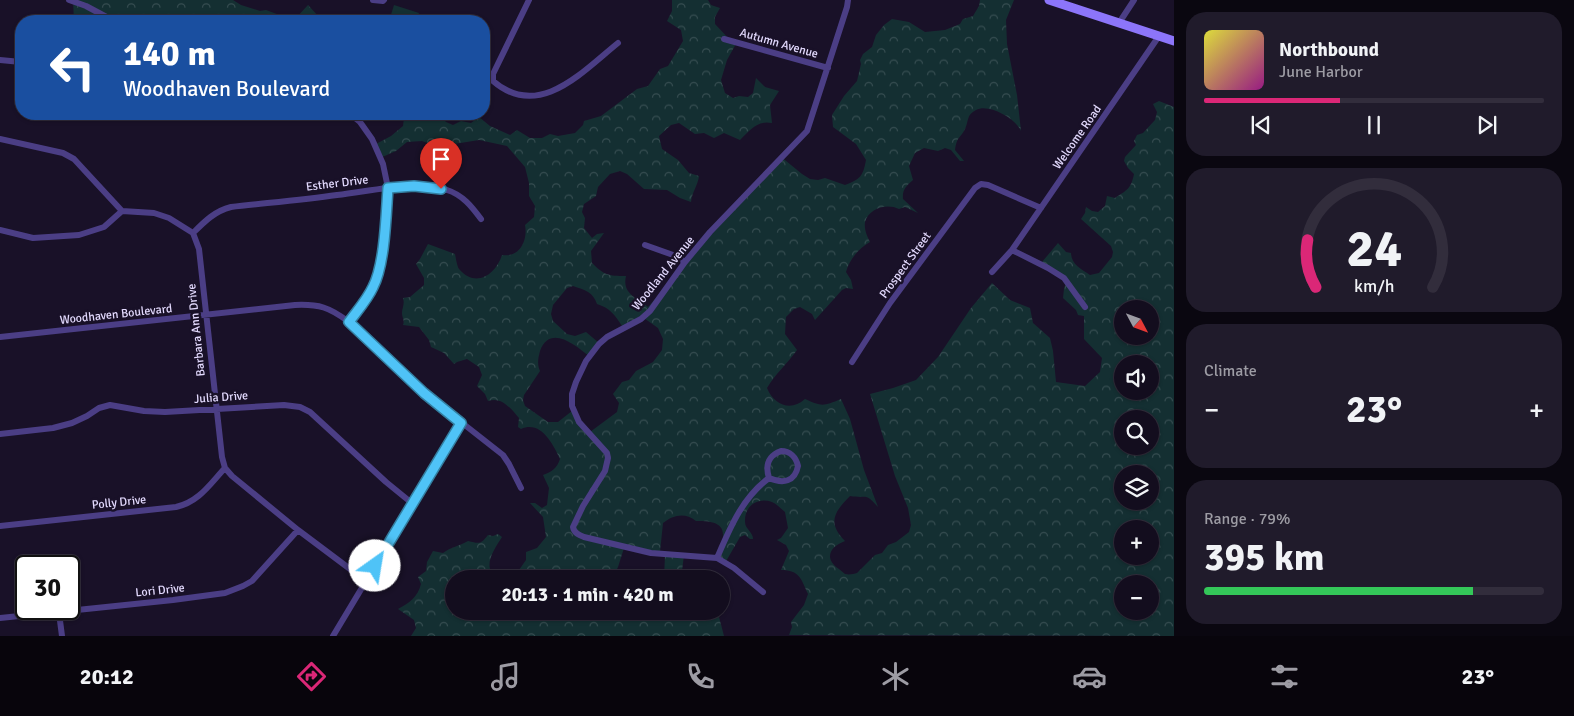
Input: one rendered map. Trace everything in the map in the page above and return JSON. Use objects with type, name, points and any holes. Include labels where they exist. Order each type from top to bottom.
[{"type":"main road","points":[[1049,0],[1174,41]]},
{"type":"street","points":[[69,0],[103,15]]},
{"type":"street","points":[[373,0],[384,1]]},
{"type":"street","points":[[529,0],[493,74],[493,81],[512,93],[528,96],[546,94],[566,85],[618,43]]},
{"type":"street","name":"Woodland Avenue","points":[[763,592],[734,568],[717,558],[651,554],[584,537],[573,531],[583,506],[605,471],[608,458],[607,454],[579,422],[572,400],[576,382],[586,361],[599,344],[620,329],[641,319],[650,311],[685,262],[733,208],[807,131],[848,0]]},
{"type":"street","points":[[1119,23],[1134,0]]},
{"type":"street","name":"Welcome Road","points":[[992,272],[1012,250],[1159,36]]},
{"type":"street","name":"Autumn Avenue","points":[[724,39],[828,68]]},
{"type":"street","points":[[0,60],[15,61]]},
{"type":"street","points":[[349,322],[366,300],[379,274],[388,188],[383,164],[372,139],[358,120]]},
{"type":"street","points":[[0,138],[63,153],[74,159],[122,211],[154,213],[169,218],[193,233]]},
{"type":"street","name":"Prospect Street","points":[[852,362],[890,303],[975,188],[981,184],[988,185],[1041,208]]},
{"type":"street","name":"Esther Drive","points":[[193,233],[220,209],[388,188],[429,187],[449,190],[460,196],[482,219]]},
{"type":"street","points":[[0,230],[33,238],[80,235],[104,228],[122,211]]},
{"type":"street","name":"Barbara Ann Drive","points":[[193,233],[199,249],[216,408],[225,468]]},
{"type":"street","points":[[645,246],[676,256],[685,262]]},
{"type":"street","points":[[1012,250],[1064,278],[1085,307]]},
{"type":"street","name":"Woodhaven Boulevard","points":[[0,337],[286,306],[323,306],[349,322],[424,393],[503,455],[510,464],[521,488]]},
{"type":"street","name":"Julia Drive","points":[[0,434],[53,428],[72,423],[98,408],[110,404],[158,412],[284,405],[300,407],[310,412],[367,465],[413,504]]},
{"type":"street","points":[[333,636],[461,423]]},
{"type":"street","points":[[781,451],[793,455],[798,466],[790,480],[784,482],[769,478],[767,468],[771,456],[781,451]]},
{"type":"street","points":[[225,468],[232,476],[298,530],[366,581]]},
{"type":"street","name":"Polly Drive","points":[[0,526],[181,506],[194,501],[225,468]]},
{"type":"street","points":[[717,558],[737,515],[747,500],[769,478]]},
{"type":"street","name":"Lori Drive","points":[[80,611],[173,600],[225,593],[234,590],[252,581],[298,530]]},
{"type":"street","name":"Lori Drive","points":[[0,618],[15,617]]},
{"type":"street","points":[[60,620],[62,636]]},
{"type":"green space","points":[[73,0],[233,0],[241,5],[279,15],[74,15]]},
{"type":"green space","points":[[672,0],[708,0],[711,5],[720,8],[715,17],[715,24],[729,39],[737,42],[727,60],[721,80],[725,93],[733,98],[739,96],[748,97],[753,93],[756,78],[765,87],[779,91],[770,105],[772,123],[758,124],[740,140],[724,133],[714,138],[704,133],[695,134],[679,123],[671,125],[659,136],[662,149],[678,160],[689,173],[699,176],[691,202],[667,190],[644,189],[627,174],[620,171],[610,174],[598,187],[596,196],[584,204],[582,212],[585,218],[584,228],[592,238],[597,234],[604,233],[591,251],[592,263],[607,274],[626,276],[625,282],[628,291],[648,307],[780,156],[810,179],[818,180],[825,178],[845,185],[860,177],[866,160],[856,144],[833,127],[832,115],[844,96],[857,81],[861,64],[860,60],[863,54],[872,47],[876,35],[884,25],[892,19],[909,22],[925,32],[945,30],[960,24],[963,19],[973,16],[980,0],[1014,0],[1006,20],[1007,44],[1017,95],[1021,131],[1014,122],[1002,113],[981,108],[968,118],[965,129],[957,142],[955,150],[964,161],[960,161],[951,150],[945,148],[938,151],[924,148],[915,153],[909,166],[913,180],[905,188],[903,199],[918,213],[905,207],[899,209],[884,207],[870,213],[865,225],[870,242],[855,255],[849,263],[846,272],[851,280],[853,289],[846,288],[842,290],[815,320],[812,314],[800,307],[794,309],[786,317],[785,334],[797,350],[767,388],[774,399],[783,405],[789,406],[800,403],[805,399],[823,405],[841,399],[850,419],[864,470],[878,507],[866,497],[850,496],[837,513],[834,523],[839,535],[845,541],[835,546],[830,557],[834,565],[845,574],[857,573],[875,555],[882,553],[888,545],[896,542],[909,532],[911,525],[908,508],[895,476],[870,394],[916,380],[938,357],[971,308],[992,283],[1010,300],[1030,308],[1033,323],[1050,338],[1056,382],[1085,386],[1100,372],[1102,358],[1084,339],[1084,316],[1078,315],[1076,310],[1063,298],[1066,282],[1042,262],[1058,243],[1066,252],[1071,253],[1071,257],[1080,268],[1090,275],[1099,273],[1112,257],[1113,252],[1111,246],[1081,219],[1086,207],[1098,212],[1105,206],[1107,196],[1115,198],[1128,189],[1134,174],[1124,161],[1125,157],[1136,145],[1134,141],[1137,135],[1143,133],[1155,120],[1157,112],[1153,104],[1159,101],[1174,107],[1174,636],[789,635],[792,627],[791,622],[804,605],[808,594],[799,576],[787,570],[781,570],[789,551],[786,545],[777,540],[781,538],[788,528],[785,512],[774,503],[767,501],[757,502],[749,507],[745,516],[745,522],[753,539],[745,535],[740,537],[725,563],[716,560],[723,536],[720,526],[707,521],[696,521],[688,516],[679,516],[663,523],[660,552],[624,548],[616,570],[519,570],[526,560],[526,552],[537,548],[546,537],[543,517],[530,503],[535,503],[542,508],[547,505],[549,488],[543,475],[554,469],[560,459],[545,435],[535,428],[521,429],[518,427],[519,418],[506,404],[498,400],[488,401],[485,394],[477,386],[482,375],[479,367],[467,359],[454,364],[444,353],[431,347],[429,340],[419,327],[403,325],[402,313],[403,298],[410,297],[424,285],[424,278],[416,264],[428,244],[455,254],[459,269],[465,275],[472,278],[485,277],[495,268],[502,255],[514,254],[518,251],[524,242],[525,225],[534,217],[535,206],[529,196],[529,183],[525,167],[507,146],[479,140],[448,145],[430,144],[422,141],[407,142],[396,151],[380,158],[376,144],[391,136],[403,126],[404,120],[444,120],[453,125],[461,121],[471,123],[475,120],[483,120],[490,126],[510,135],[517,130],[530,138],[542,138],[550,134],[558,136],[575,133],[583,125],[584,121],[601,116],[637,89],[648,86],[660,69],[668,66],[683,41],[681,30],[667,21],[672,11]],"holes":[[[573,286],[591,294],[597,304],[612,312],[622,326],[641,316],[658,328],[663,339],[662,350],[653,362],[636,371],[629,380],[622,382],[613,394],[619,403],[617,412],[590,432],[572,411],[558,422],[548,422],[525,406],[523,400],[524,395],[540,371],[538,361],[544,343],[550,339],[563,339],[589,356],[599,343],[586,332],[575,336],[567,334],[553,321],[551,314],[553,305],[567,288]]]},
{"type":"green space","points":[[308,5],[317,15],[299,15]]},
{"type":"green space","points":[[394,5],[419,13],[418,15],[391,15]]},
{"type":"green space","points":[[498,534],[502,537],[492,555],[491,570],[445,570],[445,620],[720,620],[724,636],[411,636],[416,628],[414,620],[398,609],[418,593],[421,584],[418,577],[426,571],[427,562],[433,551],[443,553],[468,541],[480,542],[488,535]]},
{"type":"green space","points":[[665,555],[684,555],[682,570],[664,570]]},
{"type":"route","points":[[375,566],[461,423],[424,393],[349,322],[366,300],[379,274],[388,188],[414,186],[441,189]]}]
